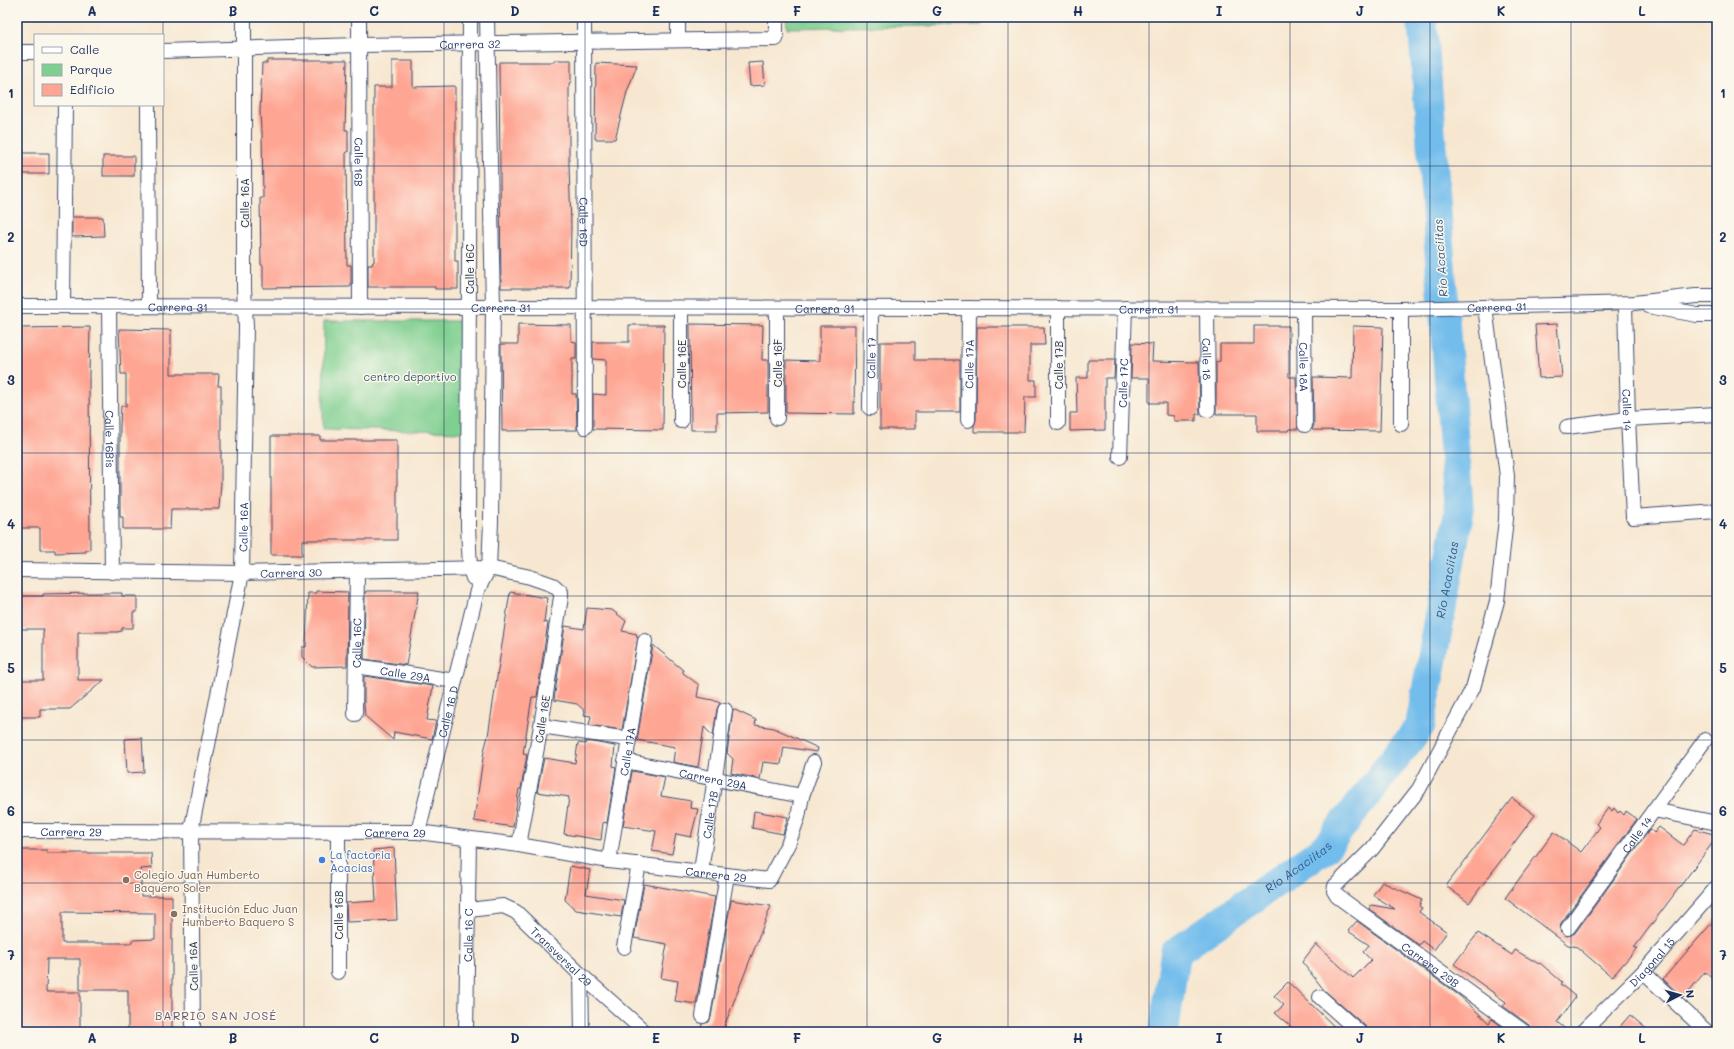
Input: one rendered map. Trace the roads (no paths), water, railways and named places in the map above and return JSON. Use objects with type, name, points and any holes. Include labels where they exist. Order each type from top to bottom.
[{"type":"street","name":"Calle 16A","points":[[193,1032],[191,831],[242,574],[246,326],[244,17]]},
{"type":"street","name":"Calle 16B","points":[[359,17],[360,307]]},
{"type":"street","name":"Calle 16C","points":[[470,17],[468,526],[470,569]]},
{"type":"street","name":"Calle 16C","points":[[487,17],[493,306],[491,522],[489,568]]},
{"type":"street","name":"Calle 16D","points":[[584,17],[583,307],[585,427]]},
{"type":"street","points":[[678,17],[678,40]]},
{"type":"street","name":"Carrera 32","points":[[164,50],[359,45],[776,39],[776,17]]},
{"type":"street","points":[[17,52],[34,52]]},
{"type":"street","points":[[63,306],[65,106]]},
{"type":"street","points":[[148,106],[149,306]]},
{"type":"street","name":"Carrera 31","points":[[17,306],[1416,309],[1630,304],[1696,296],[1717,296]]},
{"type":"street","name":"Carrera 31","points":[[1630,304],[1698,315],[1717,315]]},
{"type":"street","name":"Calle 14","points":[[1630,304],[1628,419],[1633,517],[1717,511]]},
{"type":"street","name":"Calle 16Bis","points":[[109,306],[112,572]]},
{"type":"street","name":"Carrera 29B","points":[[1482,307],[1507,476],[1506,519],[1497,601],[1473,688],[1422,782],[1372,849],[1335,886],[1334,892],[1337,896],[1524,1032]]},
{"type":"street","name":"Calle 16E","points":[[681,308],[681,421]]},
{"type":"street","name":"Calle 16F","points":[[777,308],[777,418]]},
{"type":"street","name":"Calle 17","points":[[870,408],[871,308]]},
{"type":"street","name":"Calle 17A","points":[[968,420],[969,308]]},
{"type":"street","name":"Calle 17B","points":[[1058,308],[1058,423]]},
{"type":"street","name":"Calle 17C","points":[[1120,457],[1125,308]]},
{"type":"street","name":"Calle 18","points":[[1207,308],[1208,410]]},
{"type":"street","name":"Calle 18A","points":[[1304,309],[1305,425]]},
{"type":"street","points":[[1401,309],[1401,424]]},
{"type":"street","points":[[1567,427],[1628,419],[1717,414]]},
{"type":"street","name":"Carrera 30","points":[[17,570],[242,574],[489,568],[553,585],[561,592]]},
{"type":"street","name":"Calle 16 D","points":[[418,832],[477,591],[489,568]]},
{"type":"street","points":[[470,569],[477,591]]},
{"type":"street","name":"Calle 16C","points":[[355,714],[357,572]]},
{"type":"street","name":"Calle 16E","points":[[520,845],[562,597],[561,592]]},
{"type":"street","name":"Calle 17A","points":[[609,861],[645,641]]},
{"type":"street","name":"Calle 29A","points":[[356,666],[455,681]]},
{"type":"street","name":"Calle 17B","points":[[701,871],[725,710]]},
{"type":"street","points":[[541,726],[628,740]]},
{"type":"street","name":"Calle 14","points":[[1568,928],[1705,740]]},
{"type":"street","name":"Carrera 29A","points":[[625,761],[715,777],[802,796]]},
{"type":"street","points":[[802,796],[814,762]]},
{"type":"street","name":"Carrera 29","points":[[17,831],[418,832],[520,845],[609,861],[770,880],[789,842],[798,817],[802,796]]},
{"type":"street","points":[[1654,810],[1717,822]]},
{"type":"street","name":"Calle 16B","points":[[338,833],[338,972]]},
{"type":"street","name":"Calle 16 C","points":[[466,1032],[469,839]]},
{"type":"street","points":[[624,947],[639,864]]},
{"type":"street","points":[[703,1016],[727,875]]},
{"type":"street","name":"Diagonal 15","points":[[1582,1032],[1643,972],[1717,887]]},
{"type":"street","name":"Transversal 29","points":[[469,910],[503,906],[516,912],[581,975],[645,1032]]},
{"type":"street","points":[[1643,972],[1707,1032]]},
{"type":"street","points":[[581,975],[582,1032]]},
{"type":"street","points":[[1320,997],[1359,1032]]},
{"type":"waterway","name":"Río Acaciitas","points":[[1164,1032],[1175,953],[1325,848],[1420,726],[1459,512],[1422,17]]},
{"type":"place","name":"La factoria Acacias","points":[[322,860]]},
{"type":"place","name":"Colegio Juan Humberto Baquero Soler","points":[[126,880]]},
{"type":"place","name":"Institución Educ Juan Humberto Baquero S","points":[[174,914]]},
{"type":"district","name":"BARRIO SAN JOSÉ","points":[[216,1015]]},
{"type":"park label","name":"centro deportivo","points":[[410,376]]}]
